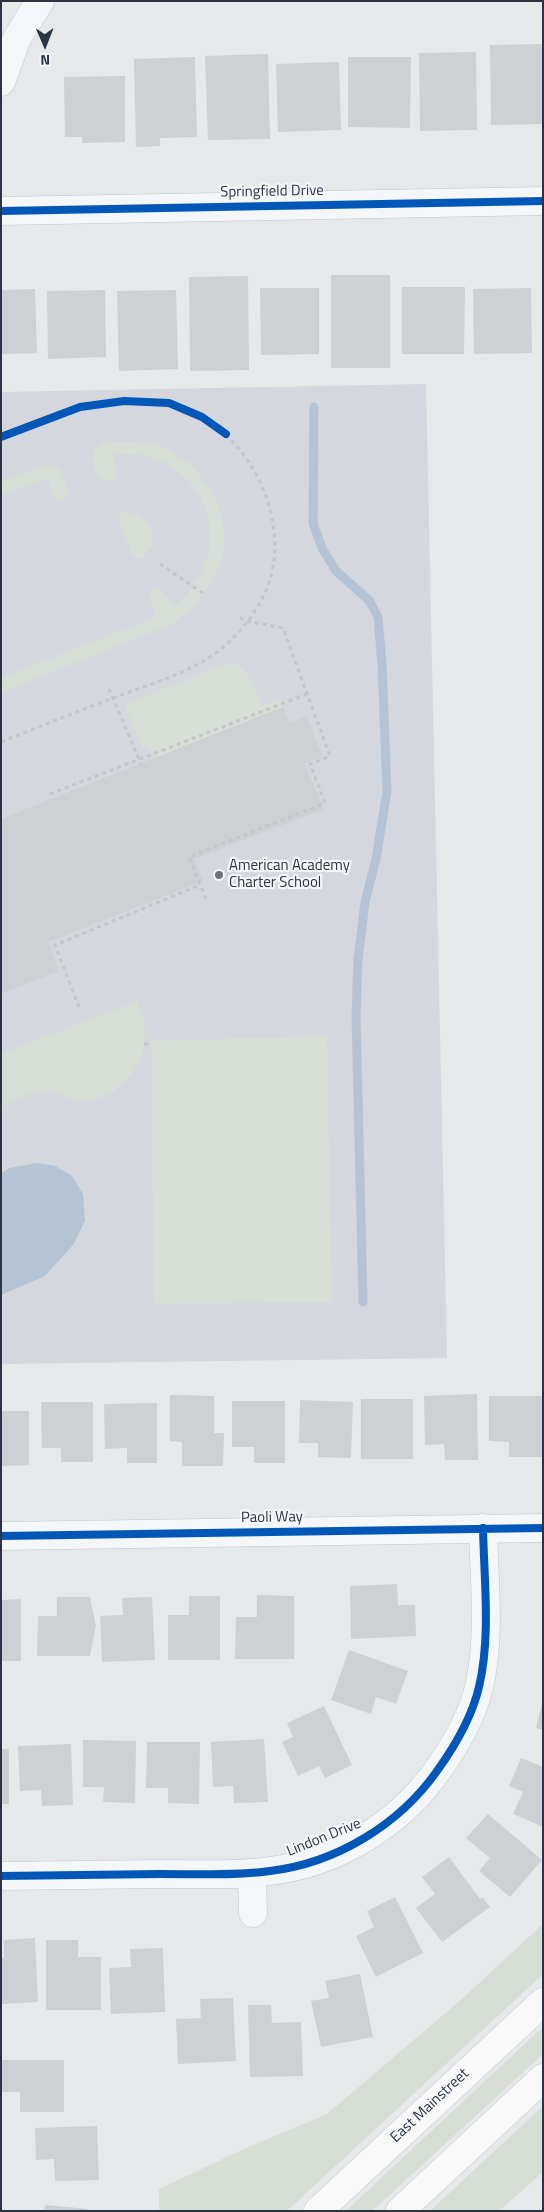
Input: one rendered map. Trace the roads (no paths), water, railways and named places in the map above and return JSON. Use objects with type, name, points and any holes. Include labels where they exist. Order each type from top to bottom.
[{"type":"main road","name":"East Mainstreet","points":[[318,2211],[543,2002]]},
{"type":"main road","points":[[400,2211],[543,2078]]},
{"type":"street","points":[[1,82],[17,38],[40,1]]},
{"type":"street","name":"Springfield Drive","points":[[1,211],[543,201]]},
{"type":"street","name":"Lindon Drive","points":[[1,1876],[252,1872],[284,1869],[314,1860],[366,1838],[408,1806],[429,1783],[444,1761],[471,1712],[479,1687],[484,1661],[484,1528]]},
{"type":"street","name":"Paoli Way","points":[[1,1536],[543,1528]]},
{"type":"street","points":[[252,1872],[254,1913]]},
{"type":"water","points":[[37,1163],[55,1166],[72,1176],[83,1194],[85,1221],[73,1245],[45,1276],[1,1295],[1,1173],[10,1168]]},
{"type":"waterway","points":[[314,407],[313,523],[322,548],[336,571],[369,600],[378,617],[382,664],[387,791],[376,859],[365,902],[358,960],[356,1016],[363,1302]]},
{"type":"place","name":"American Academy Charter School","points":[[219,875]]}]
